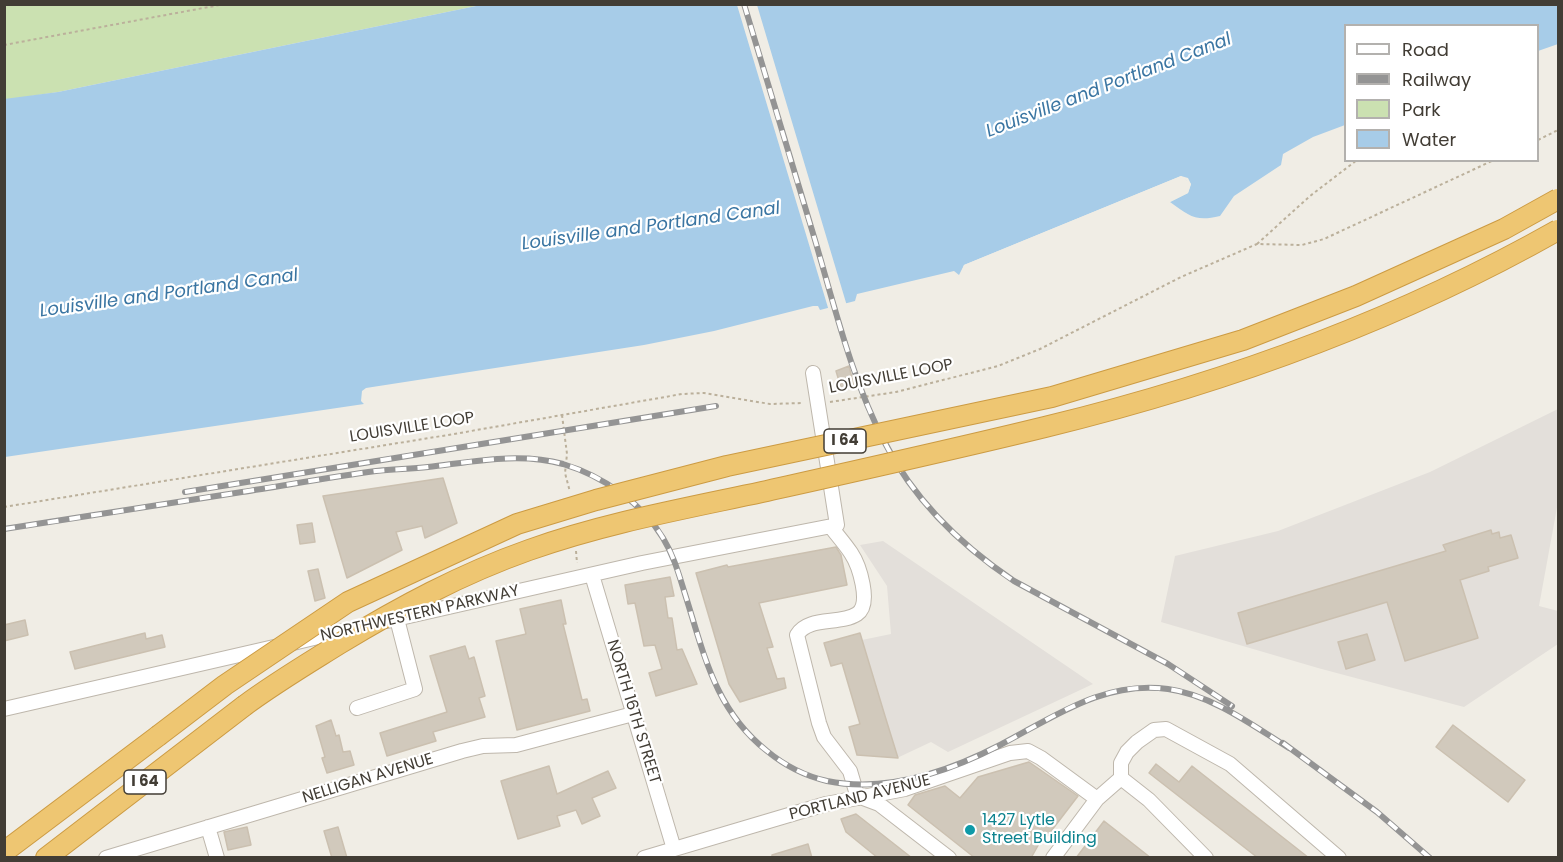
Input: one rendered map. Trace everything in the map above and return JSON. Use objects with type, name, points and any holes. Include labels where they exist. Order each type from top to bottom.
[{"type":"highway","name":"I 64","points":[[4,852],[225,685],[348,602],[517,524],[596,500],[727,466],[1052,397],[1243,340],[1356,296],[1504,229],[1558,199]]},
{"type":"highway","name":"I 64","points":[[46,858],[275,683],[402,606],[459,578],[527,551],[622,521],[1043,428],[1178,390],[1364,324],[1494,266],[1558,230]]},
{"type":"street","points":[[813,373],[834,526],[852,555],[861,579],[864,598],[863,606],[855,615],[817,623],[800,630],[797,635],[819,723],[824,737],[850,771],[858,798],[879,804],[949,858]]},
{"type":"street","name":"NORTHWESTERN PARKWAY","points":[[4,709],[642,563],[834,526]]},
{"type":"street","name":"NORTH 16TH STREET","points":[[592,575],[674,849]]},
{"type":"street","points":[[357,708],[415,689],[397,619]]},
{"type":"street","name":"NELLIGAN AVENUE","points":[[106,858],[462,750],[483,746],[516,745],[633,714]]},
{"type":"street","points":[[1053,858],[1097,799],[1121,778],[1121,763],[1127,752],[1154,730],[1166,729],[1230,764],[1339,858]]},
{"type":"street","name":"PORTLAND AVENUE","points":[[644,858],[826,804],[905,789],[1010,753],[1028,751],[1097,799]]},
{"type":"street","points":[[1121,778],[1149,800],[1206,858]]},
{"type":"street","points":[[208,827],[217,858]]},
{"type":"path","points":[[4,45],[225,4]]},
{"type":"path","points":[[1539,140],[1558,130]]},
{"type":"path","points":[[1257,244],[1310,196],[1354,162]]},
{"type":"path","name":"LOUISVILLE LOOP","points":[[4,507],[454,434],[682,394],[704,393],[770,404],[818,403],[896,392],[998,366],[1040,349],[1181,277],[1257,244],[1302,246],[1324,239],[1490,162]]},
{"type":"shaded area","points":[[1558,409],[1558,502],[1539,606],[1558,611],[1558,644],[1464,707],[1318,668],[1161,622],[1175,556],[1278,531],[1430,472]]},
{"type":"shaded area","points":[[883,541],[1093,684],[948,752],[931,742],[897,758],[862,640],[891,634],[887,586],[860,545]]},
{"type":"green space","points":[[5,5],[481,5],[58,92],[5,100]]},
{"type":"water","name":"Louisville and Portland Canal","points":[[481,5],[1558,5],[1558,44],[1539,51],[1539,24],[1344,24],[1344,125],[1313,137],[1283,154],[1281,165],[1234,196],[1220,216],[1198,218],[1170,202],[1188,193],[1191,184],[1181,176],[964,265],[959,275],[954,271],[857,294],[855,301],[820,310],[818,306],[813,306],[714,331],[644,345],[366,388],[362,391],[361,401],[364,404],[5,457],[4,99],[58,92]]},
{"type":"pier","points":[[737,5],[757,5],[847,306],[829,311]]},
{"type":"pier","points":[[1181,176],[1188,178],[1191,184],[1188,193],[1170,202],[1167,202],[1185,191],[1188,185],[1186,180],[1181,179],[966,268],[963,276],[961,273],[964,265]]},
{"type":"building","points":[[849,366],[854,386],[842,391],[836,371]]},
{"type":"building","points":[[443,478],[457,523],[425,538],[422,526],[396,532],[402,550],[347,578],[323,496]]},
{"type":"building","points":[[312,523],[315,542],[300,544],[297,525]]},
{"type":"building","points":[[1491,530],[1492,534],[1499,532],[1500,538],[1511,535],[1518,558],[1488,567],[1489,571],[1460,580],[1478,638],[1405,661],[1387,602],[1247,644],[1238,613],[1446,551],[1443,545]]},
{"type":"building","points":[[836,547],[841,555],[847,585],[759,603],[773,647],[767,648],[777,679],[784,678],[786,688],[740,702],[729,684],[696,573],[727,565],[728,567]]},
{"type":"building","points":[[318,569],[325,598],[315,601],[308,571]]},
{"type":"building","points":[[670,577],[674,596],[665,597],[668,618],[672,618],[677,650],[682,649],[697,684],[656,696],[649,673],[662,669],[655,645],[644,646],[635,603],[628,604],[625,585]]},
{"type":"building","points":[[561,600],[566,624],[563,624],[582,700],[587,699],[590,711],[517,730],[496,641],[526,634],[520,609]]},
{"type":"building","points":[[25,620],[28,635],[4,641],[4,625]]},
{"type":"building","points":[[145,633],[146,639],[162,635],[165,647],[75,669],[70,652]]},
{"type":"building","points":[[860,633],[898,758],[857,755],[849,727],[860,724],[842,663],[831,666],[824,643]]},
{"type":"building","points":[[1367,634],[1375,660],[1346,669],[1338,642]]},
{"type":"building","points":[[465,646],[469,659],[474,657],[485,696],[479,698],[485,717],[433,732],[436,741],[387,756],[380,733],[447,712],[430,656]]},
{"type":"building","points":[[331,720],[336,736],[339,735],[343,752],[350,751],[354,765],[327,773],[316,726]]},
{"type":"building","points":[[1453,725],[1525,780],[1508,802],[1436,747]]},
{"type":"building","points":[[1029,762],[1078,796],[1042,843],[1040,842],[1031,858],[975,858],[908,805],[915,795],[945,786],[960,798],[978,777]]},
{"type":"building","points":[[1156,764],[1179,782],[1192,766],[1309,858],[1258,858],[1149,773]]},
{"type":"building","points":[[549,766],[557,794],[608,771],[616,788],[592,798],[600,816],[582,824],[576,810],[557,816],[560,826],[518,839],[501,781]]},
{"type":"building","points":[[856,814],[912,858],[878,858],[846,832],[841,819]]},
{"type":"building","points":[[1104,821],[1151,858],[1076,858]]},
{"type":"building","points":[[247,827],[251,845],[228,850],[224,832]]},
{"type":"building","points":[[338,827],[347,858],[332,858],[324,831]]},
{"type":"building","points":[[808,844],[812,858],[772,858],[772,855]]},
{"type":"railway","points":[[744,4],[854,369],[873,419],[910,484],[958,537],[1014,581],[1168,664],[1232,706]]},
{"type":"railway","points":[[185,492],[716,406]]},
{"type":"railway","points":[[4,529],[376,471],[496,459],[546,460],[578,469],[607,483],[633,502],[654,525],[673,559],[706,659],[723,699],[749,735],[780,761],[803,773],[827,781],[849,784],[872,784],[916,778],[980,755],[1080,703],[1122,690],[1145,688],[1184,692],[1216,704],[1289,748]]},
{"type":"railway","points":[[1283,743],[1377,812],[1430,858]]},
{"type":"place","name":"1427 Lytle Street Building","points":[[970,830]]}]
